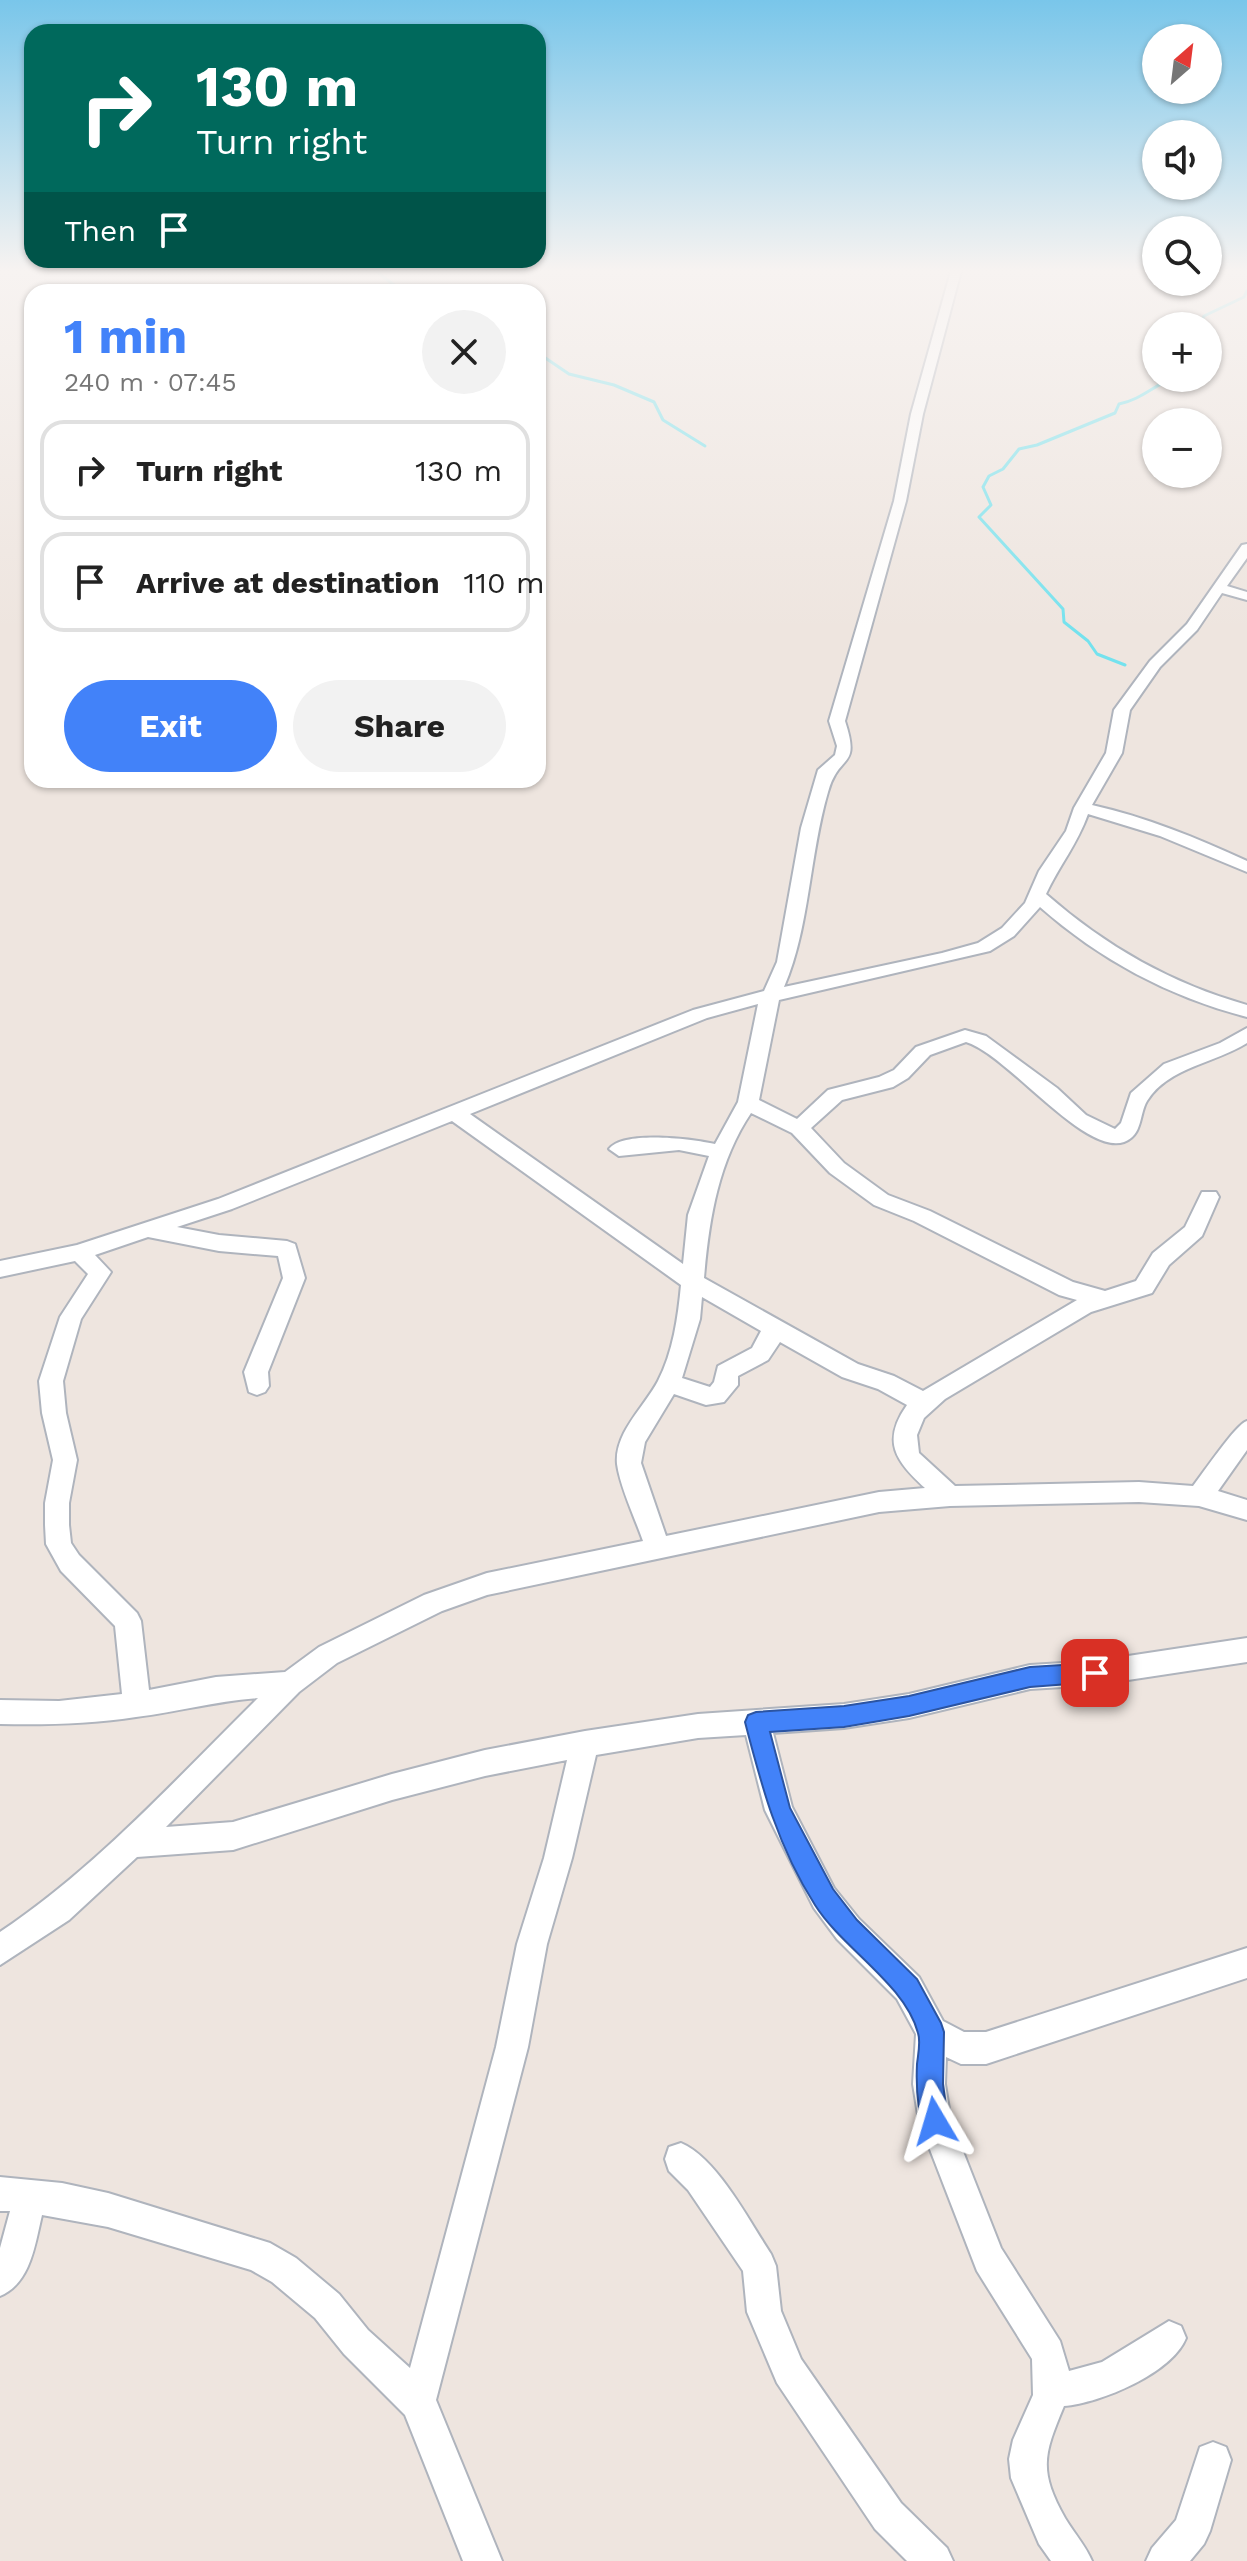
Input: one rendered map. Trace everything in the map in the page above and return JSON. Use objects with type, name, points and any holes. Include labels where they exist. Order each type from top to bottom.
[{"type":"street","points":[[658,1549],[629,1463],[633,1440],[669,1383],[689,1319],[690,1280],[699,1215],[721,1152],[734,1123],[748,1103],[760,1054],[765,1010],[786,962],[809,828],[826,770],[842,757],[845,746],[837,721],[900,501],[909,445],[924,391]]},
{"type":"street","points":[[0,1269],[79,1252],[225,1204],[700,1014],[984,947],[1008,932],[1038,896],[1048,871],[1074,831],[1082,808],[1114,753],[1122,710],[1155,664],[1192,627],[1246,552]]},
{"type":"street","points":[[1218,588],[1247,596]]},
{"type":"street","points":[[1082,808],[1108,813],[1181,838],[1247,867]]},
{"type":"street","points":[[1038,896],[1100,946],[1180,987],[1247,1011]]},
{"type":"street","points":[[799,1128],[835,1095],[894,1078],[923,1051],[965,1036],[979,1040],[1086,1124],[1106,1134],[1120,1136],[1130,1126],[1138,1098],[1171,1068],[1227,1047],[1247,1034]]},
{"type":"street","points":[[748,1103],[799,1128],[837,1168],[881,1200],[922,1216],[1067,1289],[1102,1298]]},
{"type":"street","points":[[454,1112],[690,1280],[850,1371],[886,1382],[924,1403]]},
{"type":"street","points":[[619,1149],[679,1143],[721,1152]]},
{"type":"street","points":[[950,1496],[917,1468],[904,1447],[909,1423],[924,1403],[1026,1339],[1102,1298],[1144,1287],[1161,1259],[1194,1231],[1209,1197]]},
{"type":"street","points":[[149,1229],[219,1243],[287,1249],[294,1278],[256,1372],[257,1386]]},
{"type":"street","points":[[79,1252],[100,1272],[71,1317],[51,1381],[54,1413],[65,1460],[57,1503],[59,1544],[70,1563],[128,1621],[133,1638],[137,1705]]},
{"type":"street","points":[[669,1383],[706,1396],[716,1396],[723,1391],[726,1372],[750,1362],[766,1349],[773,1329]]},
{"type":"street","points":[[1199,1496],[1226,1464],[1247,1430]]},
{"type":"street","points":[[0,1950],[59,1910],[131,1844],[290,1684],[328,1655],[433,1603],[487,1584],[879,1502],[950,1496],[1139,1492],[1199,1496],[1247,1510]]},
{"type":"street","points":[[131,1844],[233,1836],[392,1787],[485,1763],[585,1744],[698,1726],[844,1716],[909,1706],[1030,1677],[1095,1673],[1247,1650]]},
{"type":"street","points":[[0,1712],[59,1713],[137,1705],[216,1689],[290,1684]]},
{"type":"street","points":[[756,1722],[779,1810],[817,1885],[848,1929],[908,1988],[932,2032],[929,2084],[935,2121],[989,2259],[1048,2353],[1051,2389],[1031,2440],[1027,2459],[1029,2478],[1052,2531],[1073,2561]]},
{"type":"street","points":[[418,2402],[512,2047],[532,1944],[558,1858],[585,1744]]},
{"type":"street","points":[[932,2032],[961,2048],[986,2048],[1247,1963]]},
{"type":"street","points":[[681,2159],[700,2178],[759,2266],[764,2312],[789,2371],[888,2516],[934,2561]]},
{"type":"street","points":[[0,2279],[14,2259],[15,2196],[62,2200],[108,2210],[258,2255],[284,2270],[327,2306],[356,2342],[418,2402],[483,2561]]},
{"type":"street","points":[[1051,2389],[1088,2387],[1128,2369],[1169,2338]]},
{"type":"street","points":[[1165,2561],[1191,2531],[1213,2460]]},
{"type":"waterway","points":[[627,391],[654,402],[663,420],[705,446]]},
{"type":"waterway","points":[[1125,665],[1097,654],[1088,641],[1064,622],[1063,609],[979,517],[991,505],[983,487],[989,476],[1003,469],[1019,449],[1037,445],[1115,413],[1119,404],[1146,392]]},
{"type":"route","points":[[935,2121],[929,2084],[932,2032],[908,1988],[848,1929],[824,1898],[779,1810],[756,1722],[844,1716],[909,1706],[1030,1677],[1095,1673]]}]
